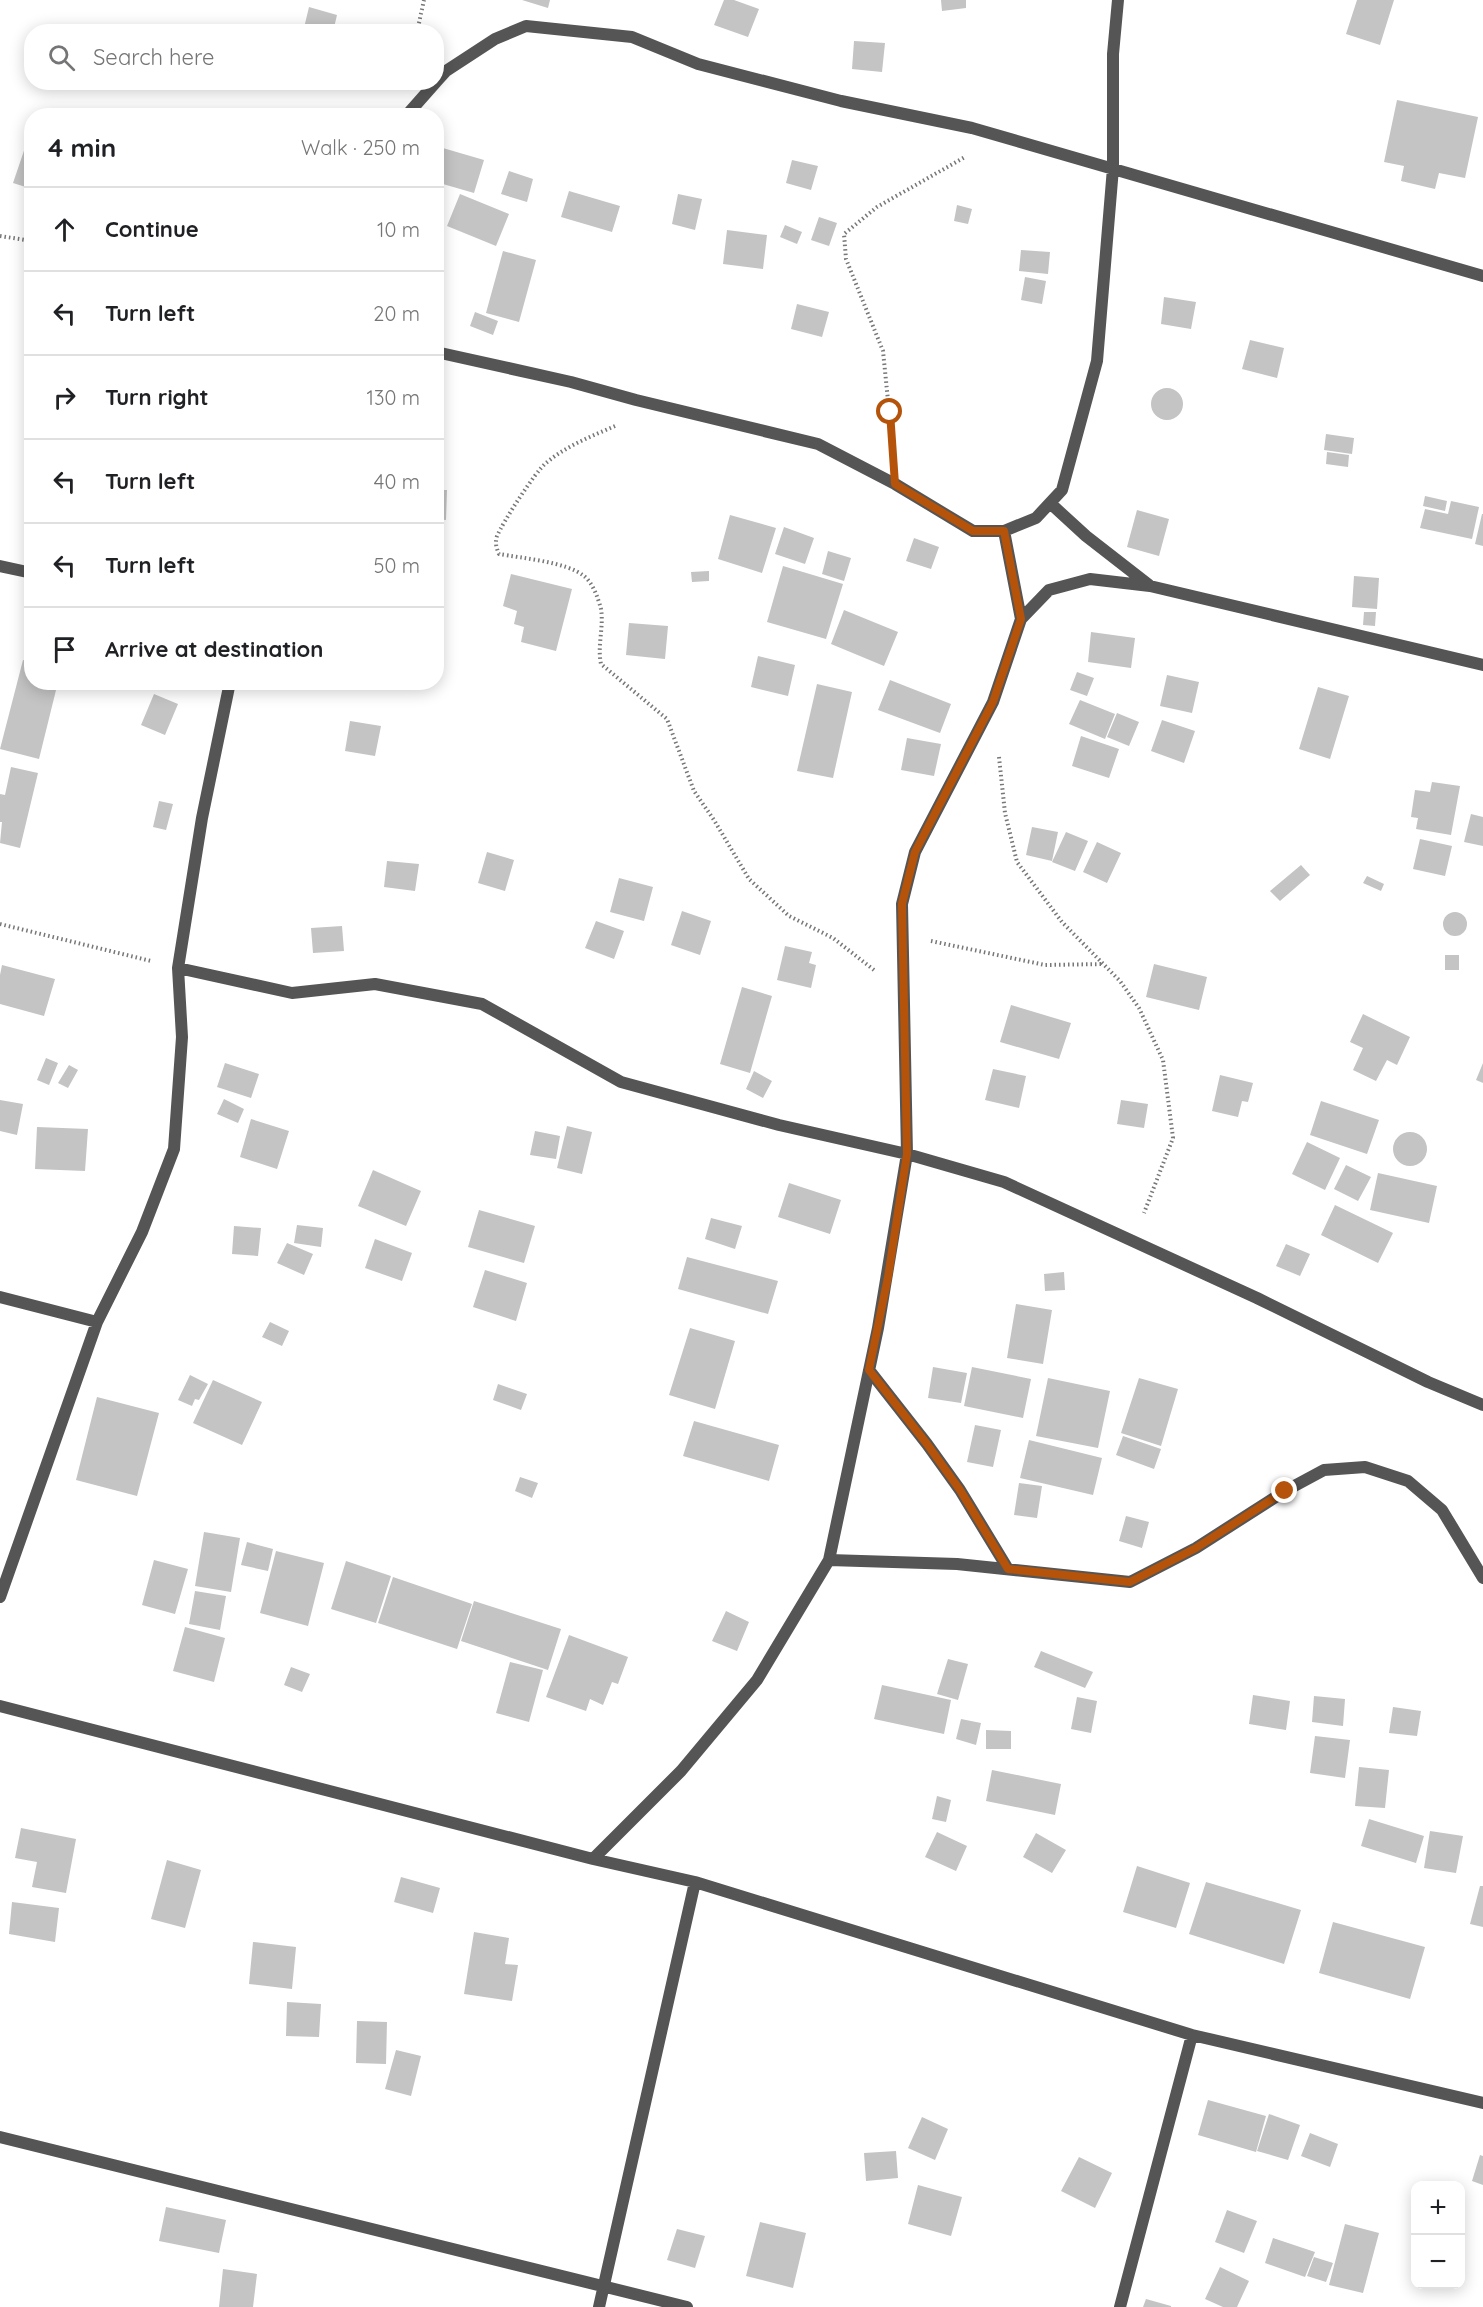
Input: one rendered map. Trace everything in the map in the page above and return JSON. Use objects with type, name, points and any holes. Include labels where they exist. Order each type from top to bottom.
[{"type":"street","points":[[444,354],[571,382],[819,444],[895,484],[973,531],[1004,531],[1036,518],[1062,490],[1097,361],[1113,168],[1113,54],[1118,0]]},
{"type":"street","points":[[444,73],[495,39],[526,26],[632,37],[698,64],[841,101],[972,128],[1483,276]]},
{"type":"street","points":[[413,108],[429,90]]},
{"type":"street","points":[[1050,503],[1086,536],[1150,586]]},
{"type":"street","points":[[1004,531],[1021,619]]},
{"type":"street","points":[[0,566],[24,571]]},
{"type":"street","points":[[593,1859],[681,1771],[757,1680],[829,1560],[888,1277],[907,1154],[902,904],[915,852],[993,702],[1021,619],[1049,591],[1090,579],[1150,586],[1483,665]]},
{"type":"street","points":[[0,1597],[97,1322],[142,1232],[174,1149],[182,1037],[178,968],[202,818],[228,690]]},
{"type":"street","points":[[178,968],[292,993],[375,984],[482,1004],[621,1082],[779,1125],[907,1154],[1004,1182],[1132,1243],[1257,1298],[1428,1382],[1483,1405]]},
{"type":"street","points":[[0,1297],[97,1322]]},
{"type":"street","points":[[869,1370],[960,1490],[1008,1569]]},
{"type":"street","points":[[829,1560],[957,1564],[1130,1582],[1196,1548],[1285,1491],[1324,1470],[1365,1467],[1408,1481],[1442,1510],[1483,1578]]},
{"type":"street","points":[[0,1706],[593,1859],[695,1882],[1192,2034],[1483,2103]]},
{"type":"street","points":[[599,2307],[695,1882]]},
{"type":"street","points":[[1120,2307],[1192,2034]]},
{"type":"street","points":[[0,2137],[687,2307]]},
{"type":"path","points":[[419,24],[424,0]]},
{"type":"path","points":[[895,484],[884,351],[846,259],[844,234],[877,207],[1000,136]]},
{"type":"path","points":[[0,236],[24,240]]},
{"type":"path","points":[[660,406],[580,441],[544,464],[511,511],[495,545],[499,554],[563,566],[584,576],[595,592],[601,611],[598,652],[601,664],[667,719],[694,791],[749,879],[789,916],[833,938],[905,995]]},
{"type":"path","points":[[993,702],[1005,813],[1017,862],[1062,922],[1120,981],[1139,1008],[1163,1060],[1173,1138],[1132,1243]]},
{"type":"path","points":[[0,924],[178,968]]},
{"type":"path","points":[[904,936],[1045,965],[1104,964]]},
{"type":"building","points":[[522,0],[550,0],[548,8]]},
{"type":"building","points":[[724,0],[734,0],[759,9],[748,37],[714,25]]},
{"type":"building","points":[[941,0],[966,0],[966,8],[942,11]]},
{"type":"building","points":[[1357,0],[1394,0],[1380,45],[1346,34]]},
{"type":"building","points":[[309,7],[337,15],[335,24],[305,24]]},
{"type":"building","points":[[854,41],[885,43],[882,72],[852,69]]},
{"type":"building","points":[[1397,100],[1478,117],[1465,178],[1439,173],[1435,189],[1401,181],[1404,166],[1384,162]]},
{"type":"building","points":[[444,148],[484,160],[474,193],[444,184]]},
{"type":"building","points":[[24,151],[24,186],[13,183]]},
{"type":"building","points":[[792,160],[818,166],[811,190],[786,183]]},
{"type":"building","points":[[509,171],[533,179],[527,202],[501,194]]},
{"type":"building","points":[[569,191],[620,206],[612,232],[561,217]]},
{"type":"building","points":[[460,194],[509,214],[496,246],[447,226]]},
{"type":"building","points":[[678,194],[702,199],[695,230],[672,224]]},
{"type":"building","points":[[957,205],[972,209],[968,224],[954,221]]},
{"type":"building","points":[[819,217],[837,223],[829,246],[811,240]]},
{"type":"building","points":[[785,225],[802,232],[797,244],[780,237]]},
{"type":"building","points":[[727,230],[767,235],[763,269],[723,264]]},
{"type":"building","points":[[1021,250],[1050,252],[1048,274],[1019,271]]},
{"type":"building","points":[[503,251],[536,260],[519,322],[486,313]]},
{"type":"building","points":[[1025,277],[1046,281],[1042,304],[1021,300]]},
{"type":"building","points":[[1164,297],[1196,302],[1191,329],[1161,324]]},
{"type":"building","points":[[797,304],[829,312],[822,337],[791,329]]},
{"type":"building","points":[[475,312],[498,321],[493,335],[470,326]]},
{"type":"building","points":[[1250,340],[1284,348],[1277,378],[1242,369]]},
{"type":"building","points":[[1167,388],[1178,393],[1183,404],[1178,415],[1167,420],[1156,415],[1151,404],[1156,393]]},
{"type":"building","points":[[1326,434],[1354,438],[1352,454],[1324,450]]},
{"type":"building","points":[[1327,452],[1349,455],[1348,467],[1326,464]]},
{"type":"building","points":[[444,490],[447,490],[446,520],[444,520]]},
{"type":"building","points":[[1425,496],[1447,501],[1445,511],[1423,506]]},
{"type":"building","points":[[1451,501],[1479,507],[1472,539],[1420,528],[1425,509],[1448,514]]},
{"type":"building","points":[[1137,510],[1169,519],[1159,556],[1127,547]]},
{"type":"building","points":[[1483,514],[1483,546],[1475,544]]},
{"type":"building","points":[[730,515],[776,528],[762,573],[718,559]]},
{"type":"building","points":[[784,527],[814,538],[805,564],[775,554]]},
{"type":"building","points":[[914,538],[939,547],[931,569],[906,561]]},
{"type":"building","points":[[828,551],[851,558],[844,581],[822,574]]},
{"type":"building","points":[[783,566],[843,584],[826,639],[767,622]]},
{"type":"building","points":[[709,571],[709,581],[692,582],[691,572]]},
{"type":"building","points":[[511,574],[572,589],[556,651],[521,642],[524,627],[514,624],[517,611],[503,606]]},
{"type":"building","points":[[1354,576],[1379,578],[1377,609],[1352,607]]},
{"type":"building","points":[[844,610],[898,632],[884,666],[831,644]]},
{"type":"building","points":[[1364,612],[1376,612],[1375,626],[1363,625]]},
{"type":"building","points":[[629,623],[668,626],[665,659],[626,655]]},
{"type":"building","points":[[1091,632],[1135,638],[1131,668],[1088,662]]},
{"type":"building","points":[[758,656],[795,665],[788,696],[751,687]]},
{"type":"building","points":[[24,660],[24,690],[56,690],[39,759],[0,749]]},
{"type":"building","points":[[1077,672],[1094,678],[1087,696],[1070,690]]},
{"type":"building","points":[[1167,675],[1199,682],[1192,713],[1160,706]]},
{"type":"building","points":[[890,680],[951,704],[940,733],[878,710]]},
{"type":"building","points":[[817,684],[852,692],[833,778],[797,771]]},
{"type":"building","points":[[1318,687],[1349,696],[1330,759],[1299,749]]},
{"type":"building","points":[[154,694],[178,704],[165,735],[141,725]]},
{"type":"building","points":[[1080,700],[1115,714],[1105,739],[1069,724]]},
{"type":"building","points":[[1117,713],[1139,722],[1129,746],[1107,737]]},
{"type":"building","points":[[1162,720],[1195,731],[1184,763],[1151,751]]},
{"type":"building","points":[[350,721],[381,726],[375,756],[345,751]]},
{"type":"building","points":[[1081,736],[1119,749],[1109,778],[1072,766]]},
{"type":"building","points":[[907,738],[941,744],[934,776],[901,770]]},
{"type":"building","points":[[11,767],[38,773],[20,848],[0,843],[2,822],[0,822],[0,794],[5,795]]},
{"type":"building","points":[[1432,782],[1460,786],[1451,835],[1416,829],[1418,818],[1411,817],[1415,790],[1430,792]]},
{"type":"building","points":[[159,801],[173,804],[166,830],[153,827]]},
{"type":"building","points":[[1471,814],[1483,817],[1483,846],[1464,842]]},
{"type":"building","points":[[1032,827],[1058,832],[1052,861],[1026,855]]},
{"type":"building","points":[[1066,832],[1088,841],[1075,871],[1052,862]]},
{"type":"building","points":[[1420,839],[1452,846],[1445,876],[1413,869]]},
{"type":"building","points":[[1097,842],[1121,853],[1107,883],[1083,872]]},
{"type":"building","points":[[487,852],[514,860],[505,891],[478,883]]},
{"type":"building","points":[[387,861],[419,864],[415,891],[384,887]]},
{"type":"building","points":[[1301,865],[1310,875],[1280,901],[1270,891]]},
{"type":"building","points":[[1367,876],[1384,884],[1381,891],[1363,883]]},
{"type":"building","points":[[619,878],[653,887],[644,921],[610,912]]},
{"type":"building","points":[[682,911],[711,921],[700,955],[671,945]]},
{"type":"building","points":[[1455,912],[1460,913],[1466,919],[1466,929],[1460,935],[1455,936],[1450,935],[1444,929],[1443,924],[1444,919],[1450,913]]},
{"type":"building","points":[[596,921],[624,931],[614,959],[585,948]]},
{"type":"building","points":[[342,926],[344,951],[313,953],[311,928]]},
{"type":"building","points":[[785,946],[812,952],[809,963],[816,965],[811,988],[777,980]]},
{"type":"building","points":[[1445,955],[1459,955],[1459,970],[1445,970]]},
{"type":"building","points":[[1154,964],[1207,977],[1199,1010],[1146,997]]},
{"type":"building","points":[[2,965],[55,979],[44,1016],[0,1004]]},
{"type":"building","points":[[742,987],[772,996],[750,1073],[720,1064]]},
{"type":"building","points":[[1011,1005],[1071,1023],[1059,1059],[1000,1042]]},
{"type":"building","points":[[1363,1014],[1410,1037],[1397,1065],[1387,1060],[1376,1081],[1353,1070],[1363,1048],[1350,1042]]},
{"type":"building","points":[[46,1058],[58,1063],[49,1085],[37,1080]]},
{"type":"building","points":[[225,1063],[259,1074],[251,1098],[217,1087]]},
{"type":"building","points":[[1483,1063],[1483,1083],[1476,1080]]},
{"type":"building","points":[[69,1065],[78,1070],[68,1088],[58,1083]]},
{"type":"building","points":[[993,1069],[1026,1076],[1019,1108],[985,1100]]},
{"type":"building","points":[[754,1071],[772,1081],[763,1098],[746,1089]]},
{"type":"building","points":[[1220,1075],[1253,1083],[1248,1102],[1242,1101],[1238,1117],[1212,1111]]},
{"type":"building","points":[[224,1099],[244,1109],[238,1123],[217,1114]]},
{"type":"building","points":[[0,1100],[23,1104],[17,1135],[0,1131]]},
{"type":"building","points":[[1121,1100],[1148,1104],[1144,1128],[1117,1124]]},
{"type":"building","points":[[1321,1101],[1379,1120],[1367,1154],[1310,1135]]},
{"type":"building","points":[[251,1119],[289,1131],[277,1169],[240,1157]]},
{"type":"building","points":[[567,1126],[592,1132],[582,1174],[557,1168]]},
{"type":"building","points":[[37,1127],[88,1129],[85,1171],[35,1169]]},
{"type":"building","points":[[535,1131],[560,1136],[556,1159],[530,1155]]},
{"type":"building","points":[[1410,1132],[1422,1137],[1427,1149],[1422,1161],[1410,1166],[1398,1161],[1393,1149],[1398,1137]]},
{"type":"building","points":[[1307,1142],[1340,1158],[1325,1190],[1292,1174]]},
{"type":"building","points":[[1346,1165],[1371,1177],[1358,1201],[1334,1189]]},
{"type":"building","points":[[373,1170],[421,1191],[406,1226],[358,1206]]},
{"type":"building","points":[[1378,1173],[1437,1186],[1429,1223],[1370,1210]]},
{"type":"building","points":[[789,1183],[841,1200],[830,1234],[778,1217]]},
{"type":"building","points":[[1335,1205],[1393,1233],[1378,1263],[1321,1235]]},
{"type":"building","points":[[479,1210],[535,1226],[524,1263],[468,1247]]},
{"type":"building","points":[[711,1218],[742,1226],[735,1249],[705,1239]]},
{"type":"building","points":[[297,1225],[323,1228],[321,1247],[294,1243]]},
{"type":"building","points":[[234,1226],[261,1228],[258,1256],[232,1254]]},
{"type":"building","points":[[375,1239],[412,1253],[402,1281],[365,1268]]},
{"type":"building","points":[[287,1243],[313,1254],[304,1275],[277,1263]]},
{"type":"building","points":[[1286,1244],[1310,1254],[1300,1276],[1276,1266]]},
{"type":"building","points":[[687,1257],[778,1281],[768,1314],[678,1289]]},
{"type":"building","points":[[485,1270],[527,1283],[516,1321],[473,1307]]},
{"type":"building","points":[[1064,1272],[1065,1290],[1045,1291],[1044,1274]]},
{"type":"building","points":[[1016,1304],[1052,1310],[1043,1364],[1007,1358]]},
{"type":"building","points":[[270,1322],[289,1331],[282,1346],[262,1337]]},
{"type":"building","points":[[690,1328],[735,1341],[715,1409],[669,1395]]},
{"type":"building","points":[[933,1367],[967,1373],[961,1403],[928,1398]]},
{"type":"building","points":[[972,1367],[1031,1379],[1023,1418],[964,1406]]},
{"type":"building","points":[[190,1375],[208,1384],[199,1400],[195,1399],[192,1406],[178,1400]]},
{"type":"building","points":[[1048,1378],[1110,1391],[1098,1448],[1036,1436]]},
{"type":"building","points":[[1139,1378],[1178,1389],[1161,1446],[1121,1433]]},
{"type":"building","points":[[213,1380],[262,1402],[242,1445],[193,1423]]},
{"type":"building","points":[[498,1384],[527,1394],[521,1410],[493,1400]]},
{"type":"building","points":[[97,1397],[159,1413],[137,1496],[76,1480]]},
{"type":"building","points":[[694,1421],[779,1445],[769,1481],[683,1456]]},
{"type":"building","points":[[975,1425],[1001,1430],[993,1467],[967,1462]]},
{"type":"building","points":[[1123,1436],[1161,1449],[1154,1469],[1116,1455]]},
{"type":"building","points":[[1029,1440],[1102,1458],[1093,1495],[1020,1478]]},
{"type":"building","points":[[520,1477],[538,1483],[532,1498],[515,1491]]},
{"type":"building","points":[[1019,1483],[1042,1486],[1037,1518],[1014,1515]]},
{"type":"building","points":[[1126,1516],[1149,1522],[1142,1548],[1119,1541]]},
{"type":"building","points":[[204,1532],[240,1538],[231,1592],[195,1586]]},
{"type":"building","points":[[247,1542],[273,1549],[268,1571],[241,1565]]},
{"type":"building","points":[[276,1551],[324,1563],[308,1626],[260,1613]]},
{"type":"building","points":[[154,1560],[188,1569],[175,1614],[142,1605]]},
{"type":"building","points":[[346,1561],[391,1576],[376,1623],[331,1609]]},
{"type":"building","points":[[393,1577],[472,1604],[457,1649],[378,1623]]},
{"type":"building","points":[[195,1591],[226,1596],[220,1630],[189,1624]]},
{"type":"building","points":[[474,1601],[561,1629],[548,1670],[461,1641]]},
{"type":"building","points":[[726,1611],[749,1622],[737,1651],[712,1641]]},
{"type":"building","points":[[185,1627],[225,1638],[214,1682],[173,1671]]},
{"type":"building","points":[[569,1635],[628,1657],[618,1684],[612,1682],[603,1705],[590,1699],[586,1711],[546,1697]]},
{"type":"building","points":[[1041,1651],[1093,1672],[1085,1688],[1034,1667]]},
{"type":"building","points":[[948,1659],[968,1664],[958,1700],[937,1694]]},
{"type":"building","points":[[510,1662],[543,1670],[529,1722],[496,1713]]},
{"type":"building","points":[[291,1667],[310,1674],[302,1692],[284,1685]]},
{"type":"building","points":[[882,1685],[951,1700],[944,1734],[874,1719]]},
{"type":"building","points":[[1253,1695],[1290,1701],[1286,1730],[1249,1724]]},
{"type":"building","points":[[1314,1696],[1345,1699],[1343,1726],[1312,1722]]},
{"type":"building","points":[[1077,1697],[1097,1701],[1091,1733],[1071,1729]]},
{"type":"building","points":[[1393,1707],[1421,1711],[1417,1736],[1389,1733]]},
{"type":"building","points":[[961,1719],[981,1723],[976,1745],[956,1739]]},
{"type":"building","points":[[986,1730],[1011,1731],[1011,1749],[986,1749]]},
{"type":"building","points":[[1315,1736],[1350,1740],[1345,1778],[1310,1773]]},
{"type":"building","points":[[1359,1767],[1389,1770],[1385,1808],[1355,1806]]},
{"type":"building","points":[[992,1770],[1061,1784],[1055,1815],[986,1801]]},
{"type":"building","points":[[937,1796],[951,1800],[946,1822],[932,1819]]},
{"type":"building","points":[[1369,1819],[1424,1836],[1416,1863],[1361,1846]]},
{"type":"building","points":[[21,1828],[76,1839],[66,1893],[32,1887],[37,1862],[15,1858]]},
{"type":"building","points":[[1430,1831],[1463,1836],[1456,1873],[1424,1868]]},
{"type":"building","points":[[937,1832],[967,1846],[956,1871],[925,1857]]},
{"type":"building","points":[[1036,1833],[1066,1850],[1052,1873],[1023,1857]]},
{"type":"building","points":[[167,1860],[201,1870],[185,1928],[151,1919]]},
{"type":"building","points":[[1137,1866],[1190,1883],[1176,1928],[1123,1912]]},
{"type":"building","points":[[401,1877],[440,1888],[433,1913],[394,1902]]},
{"type":"building","points":[[1206,1882],[1301,1910],[1284,1964],[1189,1934]]},
{"type":"building","points":[[1480,1886],[1483,1886],[1483,1927],[1470,1924]]},
{"type":"building","points":[[12,1902],[59,1908],[55,1942],[9,1934]]},
{"type":"building","points":[[1333,1922],[1425,1947],[1410,1999],[1319,1973]]},
{"type":"building","points":[[474,1932],[509,1938],[505,1964],[518,1965],[512,2001],[464,1994]]},
{"type":"building","points":[[253,1942],[296,1947],[292,1989],[249,1984]]},
{"type":"building","points":[[287,2002],[321,2004],[319,2037],[286,2036]]},
{"type":"building","points":[[357,2021],[387,2022],[386,2064],[356,2063]]},
{"type":"building","points":[[396,2050],[421,2056],[411,2096],[385,2089]]},
{"type":"building","points":[[1208,2100],[1266,2116],[1256,2152],[1198,2135]]},
{"type":"building","points":[[1269,2114],[1300,2125],[1288,2160],[1257,2151]]},
{"type":"building","points":[[922,2117],[948,2129],[935,2160],[908,2148]]},
{"type":"building","points":[[1310,2133],[1338,2144],[1330,2167],[1301,2156]]},
{"type":"building","points":[[896,2151],[898,2178],[866,2181],[864,2153]]},
{"type":"building","points":[[1480,2155],[1483,2156],[1483,2185],[1472,2181]]},
{"type":"building","points":[[1079,2157],[1112,2173],[1095,2208],[1061,2191]]},
{"type":"building","points":[[918,2185],[962,2197],[951,2236],[908,2224]]},
{"type":"building","points":[[166,2207],[226,2220],[219,2253],[159,2241]]},
{"type":"building","points":[[1227,2210],[1257,2221],[1244,2253],[1215,2242]]},
{"type":"building","points":[[760,2222],[806,2233],[793,2288],[746,2276]]},
{"type":"building","points":[[1345,2224],[1379,2233],[1363,2293],[1329,2285]]},
{"type":"building","points":[[677,2229],[705,2236],[695,2268],[667,2260]]},
{"type":"building","points":[[1273,2238],[1315,2252],[1305,2277],[1265,2263]]},
{"type":"building","points":[[1314,2257],[1333,2263],[1326,2282],[1307,2276]]},
{"type":"building","points":[[1220,2267],[1249,2281],[1237,2307],[1223,2307],[1205,2299]]},
{"type":"building","points":[[223,2269],[257,2274],[253,2307],[219,2307]]},
{"type":"building","points":[[1146,2299],[1171,2306],[1171,2307],[1143,2307]]},
{"type":"route","points":[[890,412],[895,484],[973,531],[1004,531],[1021,619],[993,702],[915,852],[902,904],[907,1154],[888,1277],[869,1370],[960,1490],[1008,1569],[1130,1582],[1196,1548],[1285,1491]]}]
